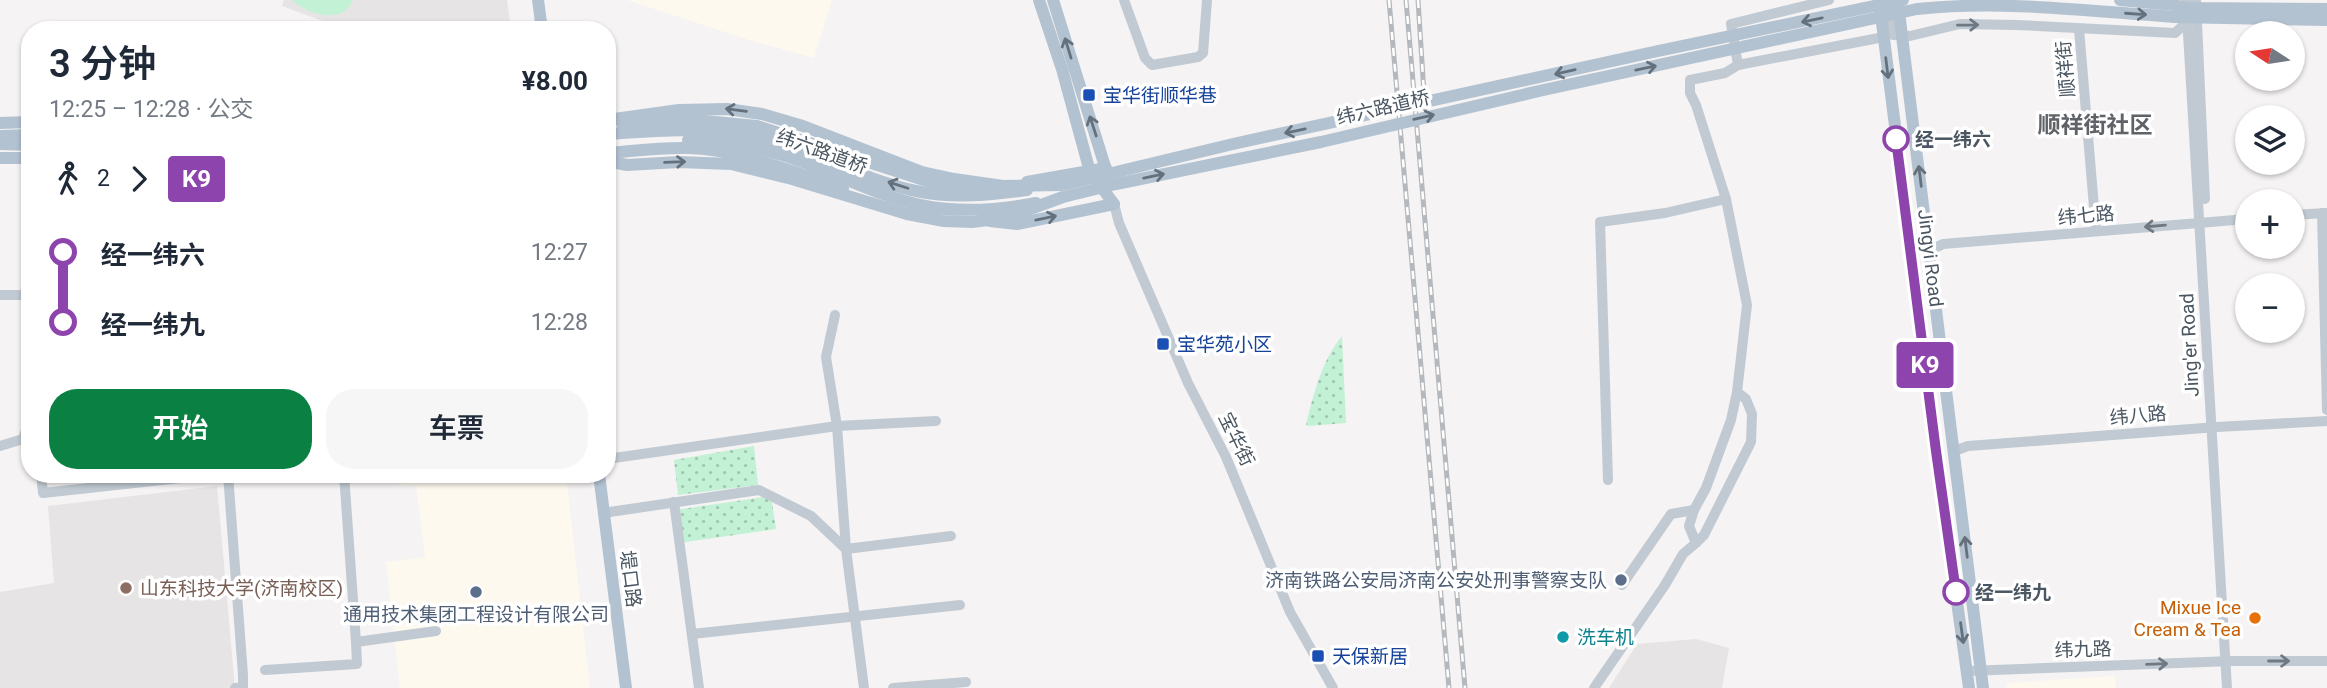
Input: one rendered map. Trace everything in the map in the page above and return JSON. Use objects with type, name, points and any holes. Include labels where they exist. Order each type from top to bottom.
[{"type":"main road","points":[[530,0],[533,21]]},
{"type":"main road","points":[[538,0],[541,21]]},
{"type":"main road","name":"宝华街","points":[[1039,0],[1062,69],[1090,172],[1114,204]]},
{"type":"main road","name":"宝华街","points":[[1053,0],[1106,169],[1114,204]]},
{"type":"main road","name":"Jingyi Road","points":[[1880,0],[1936,451],[1969,688]]},
{"type":"main road","name":"Jingyi Road","points":[[1897,0],[1983,688]]},
{"type":"main road","name":"纬六路道桥","points":[[616,145],[698,140],[752,147],[777,153],[905,201],[964,211],[1018,206],[1233,144],[1903,0]]},
{"type":"main road","points":[[2120,0],[2187,9],[2327,20]]},
{"type":"main road","name":"纬六路道桥","points":[[616,133],[685,128],[747,135],[807,150],[866,175],[914,190],[947,196],[1063,191],[1917,9],[1950,4],[2007,4],[2187,9]]},
{"type":"main road","points":[[2187,9],[2327,9]]},
{"type":"main road","points":[[616,120],[679,110],[727,109],[762,114],[803,126],[933,174],[1003,186],[1063,191]]},
{"type":"main road","points":[[616,122],[684,119],[757,126],[927,181],[979,190],[1106,169]]},
{"type":"main road","points":[[0,122],[21,122]]},
{"type":"main road","points":[[0,136],[21,135]]},
{"type":"main road","points":[[0,144],[21,145]]},
{"type":"main road","points":[[616,152],[687,148],[719,151],[922,213],[1017,224],[1114,204]]},
{"type":"main road","points":[[0,158],[21,159]]},
{"type":"main road","points":[[616,163],[731,164],[792,179],[907,214],[944,221],[972,222],[1022,212],[1063,191]]},
{"type":"main road","name":"堤口路","points":[[592,483],[617,688]]},
{"type":"main road","name":"堤口路","points":[[599,483],[626,688]]},
{"type":"street","points":[[1124,0],[1145,58],[1152,65],[1198,57],[1203,53],[1207,0]]},
{"type":"street","points":[[1738,65],[1731,24],[1829,0]]},
{"type":"street","points":[[1889,0],[1893,35],[1901,36],[1960,24],[2175,33],[2187,9]]},
{"type":"street","name":"Jing'er Road","points":[[2187,9],[2203,222],[2229,661],[2233,688]]},
{"type":"street","name":"顺祥街","points":[[2079,29],[2096,232]]},
{"type":"street","points":[[1696,543],[1689,526],[1731,420],[1747,305],[1726,199],[1690,93],[1690,80],[1726,72],[1738,65],[1884,37]]},
{"type":"street","points":[[1608,480],[1600,222],[1665,213],[1726,199]]},
{"type":"street","name":"宝华街","points":[[1114,204],[1119,223],[1184,373],[1226,457],[1290,612],[1333,688]]},
{"type":"street","points":[[2305,214],[2325,213],[2327,410]]},
{"type":"street","name":"纬七路","points":[[1929,246],[2235,220]]},
{"type":"street","points":[[0,295],[21,295]]},
{"type":"street","points":[[835,315],[826,357],[837,426],[846,549],[864,688]]},
{"type":"street","points":[[1594,688],[1683,555],[1704,535],[1751,442],[1752,414],[1746,399],[1737,392]]},
{"type":"street","points":[[616,458],[837,426],[936,421]]},
{"type":"street","name":"纬八路","points":[[1953,448],[2214,427],[2327,421]]},
{"type":"street","points":[[0,446],[21,441]]},
{"type":"street","points":[[42,483],[43,493],[135,483]]},
{"type":"street","points":[[229,483],[243,688],[235,688]]},
{"type":"street","points":[[265,670],[357,664],[345,483]]},
{"type":"street","points":[[603,513],[759,490],[811,516],[846,549]]},
{"type":"street","points":[[674,502],[699,688]]},
{"type":"street","points":[[1622,585],[1671,514],[1694,510]]},
{"type":"street","points":[[846,549],[951,536]]},
{"type":"street","points":[[692,634],[960,606]]},
{"type":"street","points":[[356,642],[436,631]]},
{"type":"street","name":"Jing'er Road","points":[[2227,688],[2229,661]]},
{"type":"street","name":"纬九路","points":[[1967,671],[2229,661],[2327,661]]},
{"type":"street","points":[[893,688],[966,682]]},
{"type":"shaded area","points":[[284,0],[507,0],[510,21],[323,21],[282,6]]},
{"type":"shaded area","points":[[627,0],[832,0],[814,58]]},
{"type":"shaded area","points":[[399,483],[567,483],[590,688],[400,688],[386,562],[425,557],[416,485],[399,486]]},
{"type":"shaded area","name":"山东科技大学(济南校区)","points":[[217,486],[235,688],[0,688],[0,592],[54,583],[48,506]]},
{"type":"shaded area","points":[[1696,639],[1729,648],[1722,688],[1609,688],[1637,644]]},
{"type":"shaded area","points":[[2115,676],[2116,688],[2007,688],[2006,683]]},
{"type":"green space","points":[[292,0],[353,0],[341,13],[324,15],[306,10]]},
{"type":"green space","points":[[1342,336],[1346,423],[1308,426],[1306,425],[1319,378]]},
{"type":"green space","points":[[754,446],[758,485],[678,495],[674,460]]},
{"type":"green space","points":[[771,496],[776,529],[679,543],[675,510]]},
{"type":"railway","points":[[1389,0],[1449,688]]},
{"type":"railway","points":[[1406,0],[1465,688]]},
{"type":"railway","points":[[1418,0],[1425,109]]},
{"type":"bus line","name":"K9","points":[[1896,139],[1956,592]]},
{"type":"place","name":"宝华街顺华巷","points":[[1089,95]]},
{"type":"place","name":"经一纬六","points":[[1896,139]]},
{"type":"place","name":"宝华苑小区","points":[[1163,344]]},
{"type":"place","name":"济南铁路公安局济南公安处刑事警察支队","points":[[1621,580]]},
{"type":"place","name":"山东科技大学(济南校区)","points":[[126,588]]},
{"type":"place","name":"通用技术集团工程设计有限公司","points":[[476,592]]},
{"type":"place","name":"经一纬九","points":[[1956,592]]},
{"type":"place","name":"Mixue Ice Cream & Tea","points":[[2255,618]]},
{"type":"place","name":"洗车机","points":[[1563,637]]},
{"type":"place","name":"天保新居","points":[[1318,656]]},
{"type":"district","name":"顺祥街社区","points":[[2095,125]]}]
